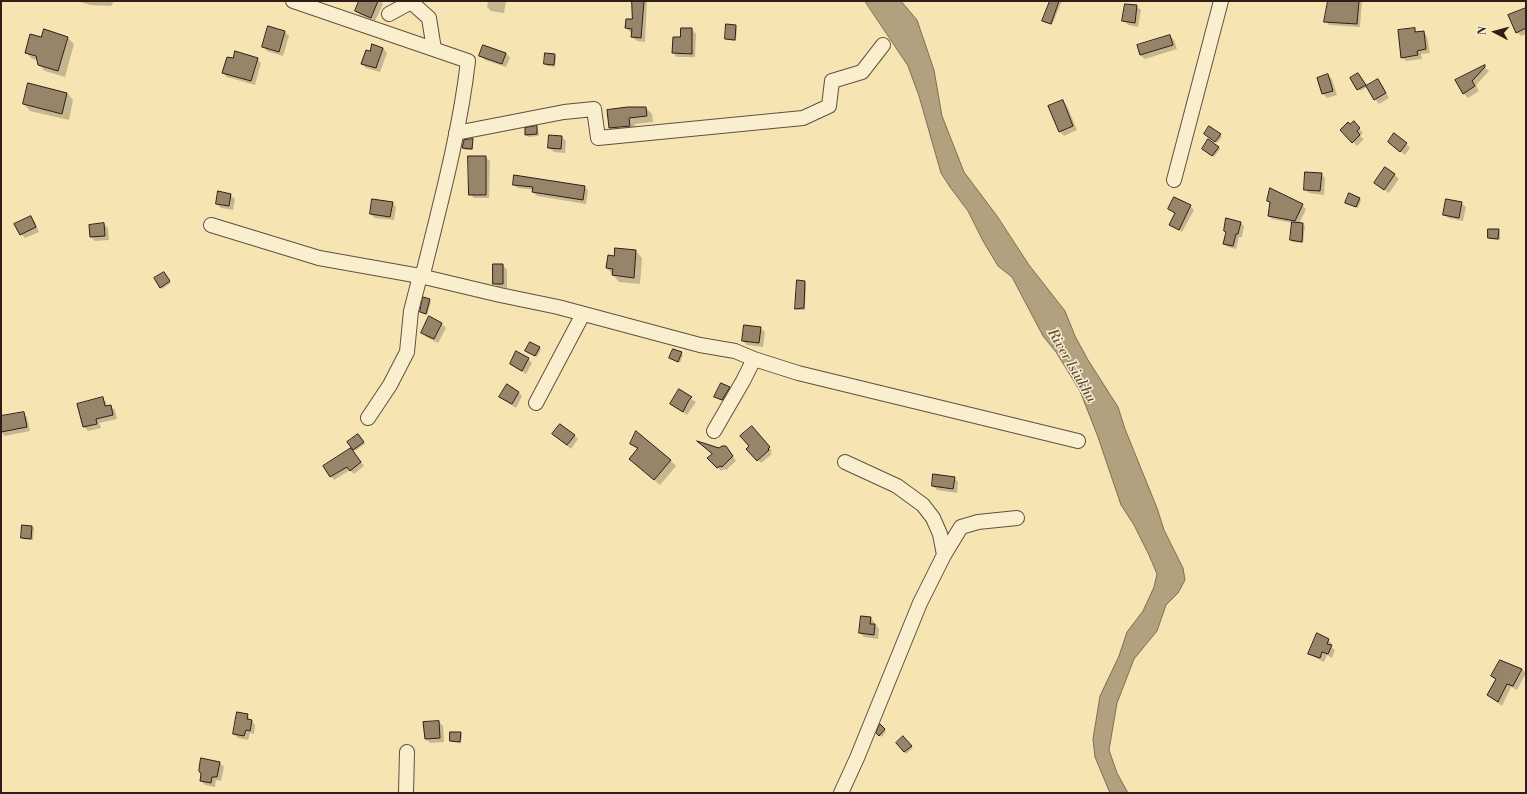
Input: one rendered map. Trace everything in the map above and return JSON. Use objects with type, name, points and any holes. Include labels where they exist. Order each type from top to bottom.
[{"type":"street","points":[[293,1],[468,61],[464,94],[440,209],[424,270],[420,276],[411,310],[407,352],[390,385],[368,418]]},
{"type":"street","points":[[1174,180],[1221,1]]},
{"type":"street","points":[[389,14],[411,2],[429,18],[434,49]]},
{"type":"street","points":[[456,133],[564,112],[594,109],[598,138],[803,118],[829,106],[832,81],[862,72],[883,45]]},
{"type":"street","points":[[211,225],[319,258],[420,276],[558,307],[735,352],[798,373],[1078,441]]},
{"type":"street","points":[[536,403],[583,314]]},
{"type":"street","points":[[714,431],[754,359]]},
{"type":"street","points":[[845,462],[897,486],[922,505],[933,518],[940,534],[944,555]]},
{"type":"street","points":[[841,793],[857,758],[920,604],[944,555],[961,527],[978,522],[1018,518]]},
{"type":"street","points":[[406,793],[407,752]]},
{"type":"water","name":"River Isiukhu","points":[[865,1],[901,1],[917,20],[934,70],[942,116],[964,172],[997,216],[1029,265],[1065,311],[1075,336],[1088,360],[1118,407],[1164,530],[1183,568],[1185,580],[1178,593],[1166,605],[1157,631],[1134,659],[1117,703],[1109,750],[1117,773],[1128,793],[1110,793],[1095,757],[1093,739],[1100,696],[1119,656],[1127,632],[1143,611],[1154,587],[1157,574],[1134,525],[1121,505],[1098,437],[1080,391],[1056,352],[1043,336],[1012,277],[998,266],[968,211],[941,173],[919,96],[908,66]]},
{"type":"building","points":[[359,1],[378,1],[371,18],[355,11]]},
{"type":"building","points":[[632,1],[644,1],[641,38],[631,37],[632,29],[625,28],[626,19],[632,19]]},
{"type":"building","points":[[1050,1],[1059,1],[1051,24],[1042,21]]},
{"type":"building","points":[[1328,1],[1359,1],[1357,24],[1324,22]]},
{"type":"building","points":[[1125,4],[1137,5],[1135,23],[1122,21]]},
{"type":"building","points":[[1526,8],[1526,28],[1516,33],[1508,15]]},
{"type":"building","points":[[726,24],[736,25],[735,40],[725,39]]},
{"type":"building","points":[[268,26],[285,31],[279,52],[262,47]]},
{"type":"building","points":[[681,28],[692,28],[692,54],[672,53],[673,37],[680,37]]},
{"type":"building","points":[[1415,28],[1415,32],[1424,31],[1426,49],[1417,51],[1418,55],[1401,58],[1398,30]]},
{"type":"building","points":[[44,29],[68,37],[58,71],[38,65],[36,56],[25,53],[30,34],[41,37]]},
{"type":"building","points":[[1170,35],[1173,45],[1140,55],[1137,45]]},
{"type":"building","points":[[372,44],[383,48],[376,68],[361,64],[366,50],[370,51]]},
{"type":"building","points":[[483,45],[506,53],[502,64],[479,56]]},
{"type":"building","points":[[235,51],[258,58],[251,81],[222,73],[227,57],[233,58]]},
{"type":"building","points":[[545,53],[555,54],[554,65],[544,64]]},
{"type":"building","points":[[1485,65],[1485,67],[1472,81],[1475,86],[1463,94],[1455,80]]},
{"type":"building","points":[[1358,73],[1366,85],[1357,90],[1350,78]]},
{"type":"building","points":[[1328,74],[1333,91],[1322,94],[1317,78]]},
{"type":"building","points":[[1378,79],[1386,93],[1374,100],[1366,86]]},
{"type":"building","points":[[28,83],[67,93],[62,114],[23,104]]},
{"type":"building","points":[[1063,100],[1073,126],[1059,132],[1048,106]]},
{"type":"building","points":[[628,107],[646,107],[647,116],[629,118],[630,126],[609,128],[607,110]]},
{"type":"building","points":[[1354,121],[1360,128],[1357,131],[1360,135],[1352,143],[1340,130],[1348,122],[1350,124]]},
{"type":"building","points":[[537,126],[537,134],[525,135],[525,128]]},
{"type":"building","points":[[1209,126],[1221,134],[1215,142],[1204,134]]},
{"type":"building","points":[[1394,133],[1407,143],[1400,152],[1388,142]]},
{"type":"building","points":[[549,135],[562,136],[561,149],[548,148]]},
{"type":"building","points":[[473,139],[472,149],[462,148],[464,140]]},
{"type":"building","points":[[1208,139],[1219,147],[1212,156],[1202,149]]},
{"type":"building","points":[[468,156],[486,156],[486,195],[469,195]]},
{"type":"building","points":[[1385,167],[1395,174],[1384,190],[1374,183]]},
{"type":"building","points":[[1305,172],[1322,173],[1320,191],[1304,190]]},
{"type":"building","points":[[514,175],[585,186],[583,200],[532,192],[533,187],[513,185]]},
{"type":"building","points":[[1270,188],[1303,204],[1295,221],[1268,216],[1270,202],[1267,201]]},
{"type":"building","points":[[218,191],[231,194],[229,206],[216,204]]},
{"type":"building","points":[[1349,193],[1360,198],[1356,207],[1345,203]]},
{"type":"building","points":[[1174,197],[1191,205],[1179,230],[1169,225],[1175,213],[1168,209]]},
{"type":"building","points":[[372,199],[393,202],[390,217],[370,214]]},
{"type":"building","points":[[1446,199],[1462,202],[1459,218],[1443,215]]},
{"type":"building","points":[[31,216],[36,227],[20,235],[14,224]]},
{"type":"building","points":[[1226,218],[1241,222],[1233,246],[1223,244],[1226,232],[1224,231]]},
{"type":"building","points":[[1292,222],[1303,223],[1302,242],[1290,240]]},
{"type":"building","points":[[104,223],[105,236],[90,237],[89,225]]},
{"type":"building","points":[[1488,229],[1499,229],[1498,239],[1488,238]]},
{"type":"building","points":[[615,248],[636,250],[634,278],[612,275],[613,269],[606,268],[608,255],[614,256]]},
{"type":"building","points":[[493,264],[503,264],[503,284],[493,284]]},
{"type":"building","points":[[164,272],[170,281],[160,288],[154,278]]},
{"type":"building","points":[[797,280],[805,281],[804,308],[795,309]]},
{"type":"building","points":[[423,297],[430,299],[426,314],[420,312]]},
{"type":"building","points":[[429,316],[442,323],[434,339],[421,333]]},
{"type":"building","points":[[744,325],[761,327],[759,343],[742,341]]},
{"type":"building","points":[[530,342],[540,347],[535,356],[525,351]]},
{"type":"building","points":[[673,349],[682,352],[678,362],[669,358]]},
{"type":"building","points":[[516,351],[529,358],[522,371],[510,364]]},
{"type":"building","points":[[721,383],[730,387],[722,400],[714,397]]},
{"type":"building","points":[[507,384],[519,392],[512,404],[499,397]]},
{"type":"building","points":[[679,389],[692,397],[683,412],[670,404]]},
{"type":"building","points":[[103,397],[105,406],[111,405],[113,415],[96,419],[97,424],[83,427],[77,404]]},
{"type":"building","points":[[24,412],[27,427],[1,432],[1,416]]},
{"type":"building","points":[[560,424],[575,435],[567,445],[552,434]]},
{"type":"building","points":[[752,426],[770,447],[768,449],[769,450],[757,461],[746,449],[749,446],[740,436]]},
{"type":"building","points":[[636,431],[671,460],[654,480],[629,459],[638,448],[630,444]]},
{"type":"building","points":[[358,434],[364,442],[353,450],[347,442]]},
{"type":"building","points":[[697,441],[719,448],[726,446],[733,456],[722,467],[720,466],[717,468],[707,458],[712,454]]},
{"type":"building","points":[[351,448],[361,462],[350,471],[347,467],[330,477],[323,466]]},
{"type":"building","points":[[933,474],[955,477],[953,489],[932,486]]},
{"type":"building","points":[[22,525],[32,526],[31,539],[21,538]]},
{"type":"building","points":[[861,616],[871,617],[870,624],[875,624],[874,635],[859,633]]},
{"type":"building","points":[[1317,633],[1329,639],[1327,644],[1332,645],[1328,654],[1322,652],[1320,658],[1308,654]]},
{"type":"building","points":[[1500,660],[1522,669],[1513,686],[1507,684],[1498,702],[1487,695],[1496,679],[1491,676]]},
{"type":"building","points":[[237,712],[248,714],[247,719],[252,720],[250,731],[246,730],[244,736],[233,734]]},
{"type":"building","points":[[439,721],[440,738],[425,739],[423,722]]},
{"type":"building","points":[[880,724],[885,729],[879,736],[876,733]]},
{"type":"building","points":[[450,732],[461,732],[460,742],[450,741]]},
{"type":"building","points":[[903,736],[912,746],[904,752],[896,743]]},
{"type":"building","points":[[201,758],[220,762],[217,777],[212,777],[211,783],[200,781],[201,774],[199,771]]}]
